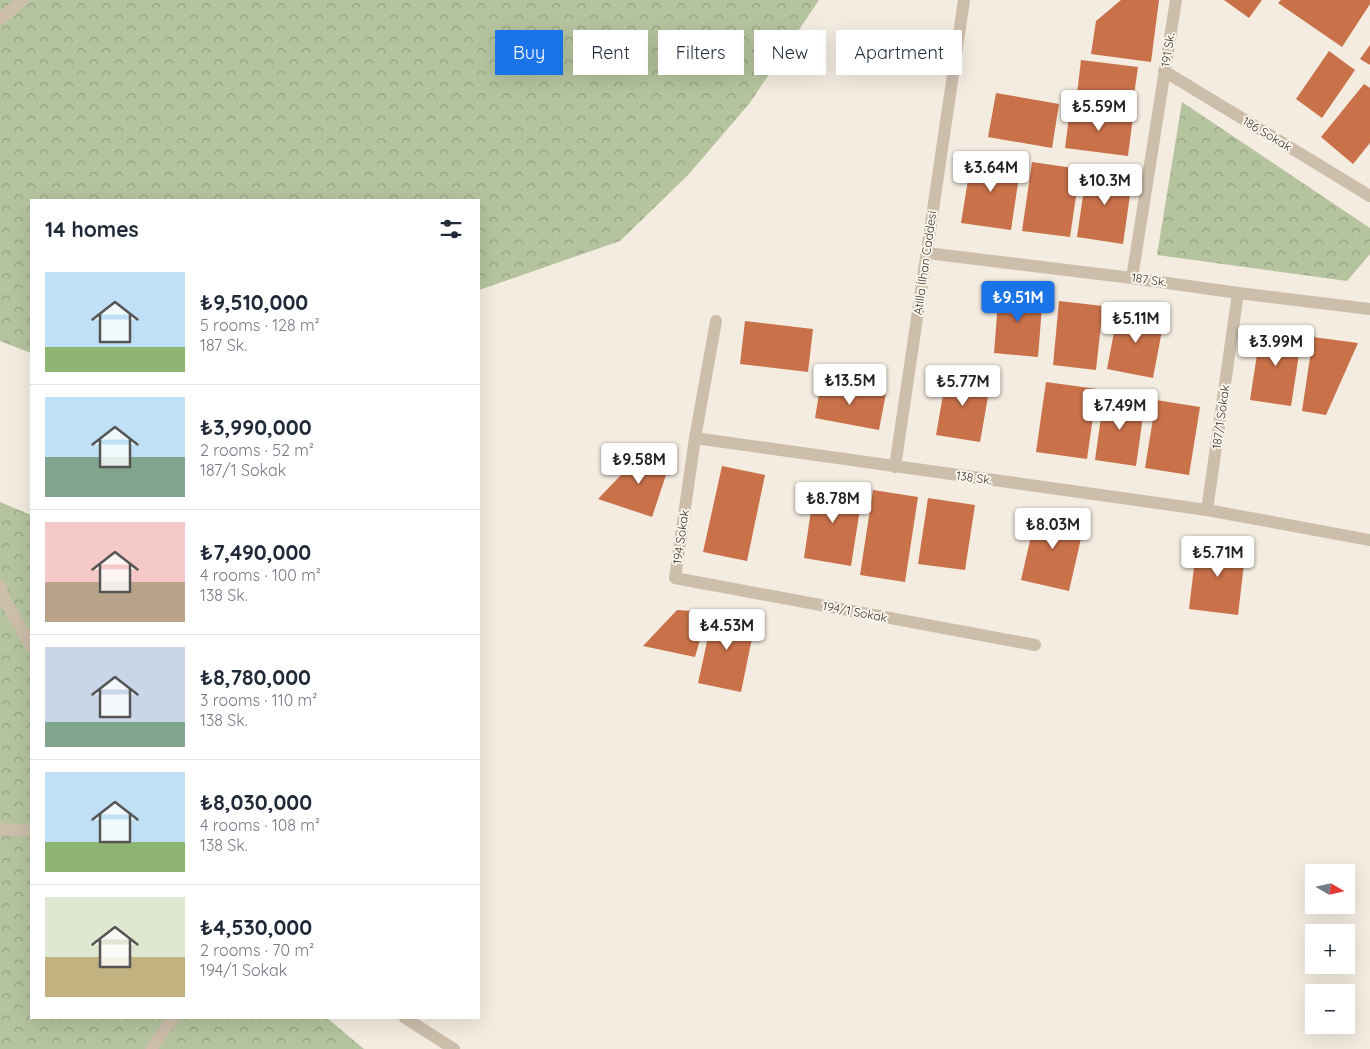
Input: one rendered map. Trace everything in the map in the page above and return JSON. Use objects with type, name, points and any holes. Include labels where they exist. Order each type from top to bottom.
[{"type":"street","points":[[0,19],[23,0]]},
{"type":"street","name":"Atilla İlhan Caddesi","points":[[895,467],[964,0]]},
{"type":"street","name":"191 Sk.","points":[[1132,278],[1176,0]]},
{"type":"street","name":"186 Sokak","points":[[1164,71],[1370,196]]},
{"type":"street","name":"187 Sk.","points":[[927,253],[1132,278],[1238,294],[1370,309]]},
{"type":"street","name":"187/1 Sokak","points":[[1207,510],[1238,294]]},
{"type":"street","points":[[695,438],[716,321]]},
{"type":"street","name":"138 Sk.","points":[[695,438],[1207,510],[1370,540]]},
{"type":"street","name":"194 Sokak","points":[[675,578],[695,438]]},
{"type":"street","name":"194/1 Sokak","points":[[675,578],[1035,645]]},
{"type":"street","points":[[0,586],[6,602],[30,644]]},
{"type":"street","points":[[0,828],[30,831]]},
{"type":"street","points":[[151,1049],[172,1019]]},
{"type":"street","points":[[407,1019],[454,1049]]},
{"type":"green space","points":[[0,0],[819,0],[799,30],[754,30],[754,75],[769,75],[749,104],[688,175],[620,241],[480,290],[480,199],[30,199],[30,353],[0,341]]},
{"type":"green space","points":[[1182,102],[1370,228],[1370,254],[1347,281],[1157,255]]},
{"type":"green space","points":[[0,502],[30,515],[30,1019],[328,1019],[364,1049],[0,1049]]},
{"type":"building","points":[[1121,0],[1159,0],[1151,62],[1091,54],[1096,21]]},
{"type":"building","points":[[1224,0],[1262,0],[1249,18]]},
{"type":"building","points":[[1281,0],[1370,0],[1370,4],[1342,47],[1278,3]]},
{"type":"building","points":[[1370,45],[1370,65],[1360,59]]},
{"type":"building","points":[[1329,51],[1355,70],[1322,118],[1296,99]]},
{"type":"building","points":[[1081,60],[1138,67],[1133,102],[1077,94]]},
{"type":"building","points":[[1364,84],[1370,88],[1370,143],[1353,164],[1321,137]]},
{"type":"building","points":[[996,93],[1059,104],[1052,148],[988,137]]},
{"type":"building","points":[[1070,109],[1133,117],[1128,156],[1065,148]]},
{"type":"building","points":[[972,155],[1021,163],[1011,230],[961,223]]},
{"type":"building","points":[[1032,162],[1080,169],[1070,237],[1022,231]]},
{"type":"building","points":[[1087,168],[1133,174],[1123,244],[1077,237]]},
{"type":"building","points":[[999,290],[1043,294],[1038,357],[994,353]]},
{"type":"building","points":[[1059,301],[1103,306],[1096,370],[1053,365]]},
{"type":"building","points":[[1118,311],[1164,320],[1153,378],[1107,369]]},
{"type":"building","points":[[745,321],[813,329],[808,372],[740,364]]},
{"type":"building","points":[[1261,328],[1302,335],[1291,406],[1250,400]]},
{"type":"building","points":[[1313,337],[1358,343],[1326,415],[1302,411]]},
{"type":"building","points":[[947,372],[991,380],[980,442],[936,435]]},
{"type":"building","points":[[821,382],[886,393],[879,430],[815,418]]},
{"type":"building","points":[[1046,382],[1097,389],[1087,459],[1036,452]]},
{"type":"building","points":[[1104,396],[1145,402],[1136,466],[1095,460]]},
{"type":"building","points":[[1156,400],[1200,407],[1189,475],[1145,468]]},
{"type":"building","points":[[644,451],[671,460],[652,517],[598,499]]},
{"type":"building","points":[[722,466],[765,475],[747,561],[703,552]]},
{"type":"building","points":[[815,483],[863,490],[851,566],[804,558]]},
{"type":"building","points":[[873,490],[918,497],[905,582],[860,575]]},
{"type":"building","points":[[928,498],[975,505],[965,570],[918,564]]},
{"type":"building","points":[[1037,510],[1085,521],[1069,591],[1021,580]]},
{"type":"building","points":[[1197,542],[1246,547],[1238,615],[1189,609]]},
{"type":"building","points":[[677,610],[708,612],[695,657],[643,646]]},
{"type":"building","points":[[714,610],[756,619],[741,692],[698,683]]}]
